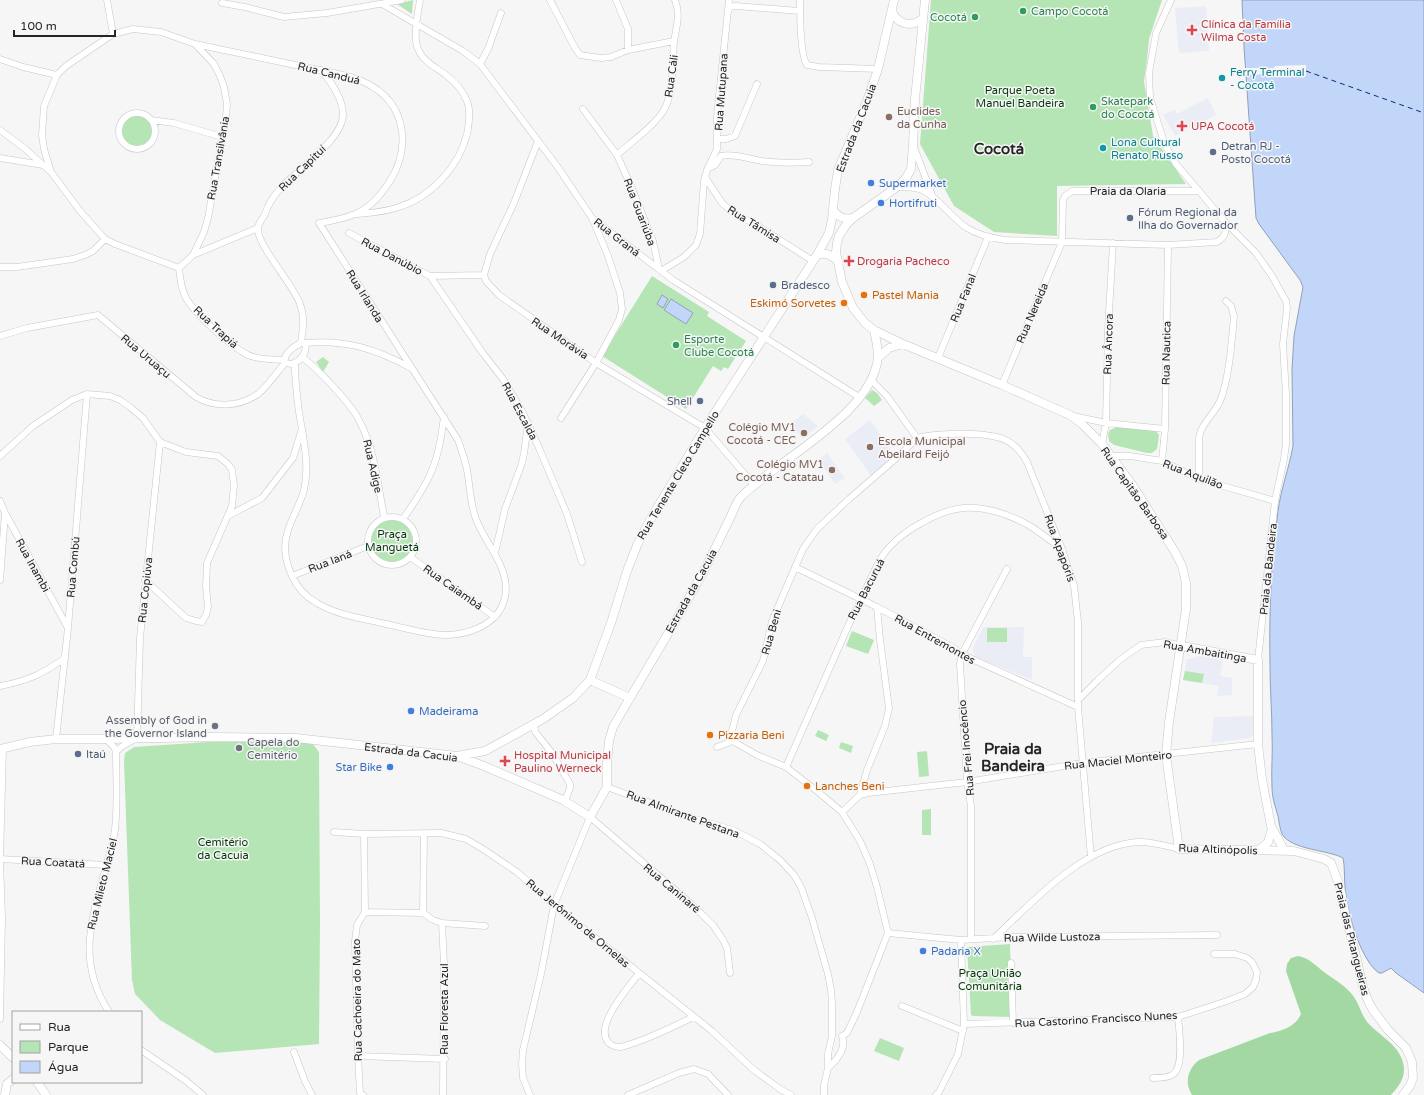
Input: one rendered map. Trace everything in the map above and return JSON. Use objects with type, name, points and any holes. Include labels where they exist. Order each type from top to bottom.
[{"type":"main road","name":"Estrada da Cacuia","points":[[815,258],[829,233],[833,210],[834,189],[838,170],[867,101],[878,69],[894,0]]},
{"type":"main road","name":"Rua Capitão Barbosa","points":[[925,0],[915,99],[912,164],[909,174],[898,187],[853,218],[846,225],[839,236],[836,243],[836,252],[842,282],[853,308],[865,323],[874,330],[903,344],[1070,415],[1082,424],[1102,444],[1109,456],[1133,486],[1175,552],[1182,566],[1186,583],[1186,609],[1182,646],[1169,722],[1166,755],[1179,849]]},
{"type":"main road","points":[[892,12],[903,23],[913,24],[922,19]]},
{"type":"main road","points":[[833,210],[840,217],[846,219],[853,218]]},
{"type":"main road","points":[[815,258],[828,254],[838,262]]},
{"type":"main road","name":"Rua Tenente Cleto Campello","points":[[457,756],[485,751],[543,719],[573,698],[590,680],[638,543],[704,428],[815,258]]},
{"type":"main road","name":"Estrada da Cacuia","points":[[1,749],[30,742],[56,739],[213,737],[296,738],[457,756],[484,766],[564,802],[590,817],[607,787],[609,741],[613,727],[700,577],[740,498],[754,485],[815,439],[845,414],[859,397],[871,380],[878,358],[874,330]]},
{"type":"main road","points":[[878,358],[889,348],[903,344]]},
{"type":"main road","name":"Rua Ambaitinga","points":[[1182,646],[1258,660]]},
{"type":"main road","name":"Praia da Bandeira","points":[[1258,660],[1258,744],[1262,779],[1272,829],[1284,850]]},
{"type":"main road","points":[[590,680],[630,698]]},
{"type":"main road","points":[[484,766],[482,759],[485,751]]},
{"type":"main road","points":[[1259,850],[1268,842],[1272,829]]},
{"type":"main road","name":"Rua Altinópolis","points":[[1179,849],[1284,850]]},
{"type":"main road","name":"Praia das Pitangueiras","points":[[1284,850],[1294,851],[1324,859],[1331,863],[1334,868],[1340,886],[1346,918],[1363,987],[1368,1001],[1388,1030],[1406,1048],[1412,1062],[1413,1078],[1410,1086],[1403,1095]]},
{"type":"main road","points":[[0,1045],[12,1057]]},
{"type":"main road","points":[[4,1095],[7,1084],[12,1080]]},
{"type":"main road","points":[[38,1083],[46,1095]]},
{"type":"main road","points":[[0,1089],[4,1095]]},
{"type":"street","points":[[107,0],[113,34]]},
{"type":"street","points":[[222,3],[284,16],[309,15],[402,0]]},
{"type":"street","points":[[355,214],[389,210],[400,207],[419,197],[438,183],[449,171],[463,146],[468,126],[467,101],[452,80],[423,58],[418,51],[416,25],[420,0]]},
{"type":"street","points":[[550,0],[580,55],[601,58],[611,57],[628,50],[674,41]]},
{"type":"street","points":[[616,0],[628,29],[628,50]]},
{"type":"street","name":"Rua Cáli","points":[[617,155],[653,122],[665,108],[673,68],[674,41],[679,14],[675,0]]},
{"type":"street","name":"Rua Mutupana","points":[[660,270],[684,257],[697,242],[702,226],[705,177],[717,149],[717,116],[729,0]]},
{"type":"street","points":[[800,0],[804,58],[807,65],[819,67],[878,69]]},
{"type":"street","points":[[898,187],[926,192],[968,230],[988,237],[1021,241],[1168,245],[1217,242],[1221,240],[1226,233],[1225,222],[1176,164],[1164,144],[1150,98],[1149,73],[1156,33],[1171,0]]},
{"type":"street","name":"Rua Graná","points":[[382,4],[462,51],[480,64],[557,166],[592,218],[660,270],[859,397]]},
{"type":"street","points":[[728,12],[730,7],[736,6],[800,11]]},
{"type":"street","points":[[480,64],[488,49],[500,13]]},
{"type":"street","name":"Rua Transilvânia","points":[[133,29],[151,30],[170,34],[195,44],[214,64],[224,87],[226,117],[208,218],[201,241],[193,255],[179,268],[105,239],[80,211],[52,172],[44,149],[42,120],[44,106],[57,75],[66,66],[113,34],[133,29]]},
{"type":"street","name":"Rua Canduá","points":[[195,44],[357,79],[376,89],[392,104],[400,122],[403,146],[398,168],[383,191],[367,207],[355,214],[322,222]]},
{"type":"street","points":[[0,59],[23,67],[57,75]]},
{"type":"street","name":"Rua Capituí","points":[[258,228],[272,200],[279,190],[327,144],[339,129],[343,116],[340,102],[329,79],[321,70]]},
{"type":"street","points":[[718,139],[726,139],[735,136],[757,84]]},
{"type":"street","name":"Rua Guariúba","points":[[583,109],[617,155],[653,241],[660,270]]},
{"type":"street","points":[[151,120],[154,125],[154,131],[153,138],[150,143],[139,148],[133,148],[122,142],[119,130],[120,124],[128,115],[134,113],[140,113],[151,120],[174,122],[222,137]]},
{"type":"street","points":[[0,130],[23,147],[52,172]]},
{"type":"street","points":[[484,275],[490,254],[514,203],[538,140]]},
{"type":"street","points":[[913,146],[933,198]]},
{"type":"street","points":[[707,170],[715,165],[721,156],[727,154],[776,162],[809,162]]},
{"type":"street","points":[[0,158],[43,165]]},
{"type":"street","name":"Rua Tâmisa","points":[[705,177],[722,203],[732,212],[815,258]]},
{"type":"street","name":"Praia da Olaria","points":[[1062,242],[1063,200],[1067,193],[1072,191],[1199,191]]},
{"type":"street","points":[[561,418],[596,363],[619,320],[622,309],[620,293],[608,256],[592,218]]},
{"type":"street","name":"Rua Irlanda","points":[[322,222],[412,369],[444,416],[458,440],[467,469],[476,519],[484,536],[495,553],[504,576],[505,595],[501,609],[495,617]]},
{"type":"street","name":"Praia da Bandeira","points":[[1225,222],[1256,253],[1279,286],[1286,301],[1287,308],[1284,344],[1286,430],[1284,459],[1275,502],[1258,660]]},
{"type":"street","points":[[193,255],[258,228],[259,236],[263,244],[292,286],[300,303],[303,314],[302,332],[305,343],[303,356],[286,362]]},
{"type":"street","name":"Rua Danúbio","points":[[349,233],[430,276],[484,275]]},
{"type":"street","name":"Rua Fanal","points":[[938,358],[988,237]]},
{"type":"street","points":[[0,267],[17,267],[73,259],[93,251],[105,239]]},
{"type":"street","name":"Rua Nereida","points":[[1002,385],[1062,242]]},
{"type":"street","name":"Rua Âncora","points":[[1102,444],[1106,423],[1108,330],[1113,243]]},
{"type":"street","name":"Rua Nautica","points":[[1162,461],[1165,429],[1168,245]]},
{"type":"street","name":"Rua Trapiá","points":[[179,268],[180,282],[186,298],[207,322],[235,347],[257,358],[286,362]]},
{"type":"street","name":"Rua Morávia","points":[[484,275],[486,281],[499,295],[596,363],[704,428],[754,485]]},
{"type":"street","name":"Rua Escalda","points":[[430,276],[482,352],[503,379],[518,403],[567,514],[582,562]]},
{"type":"street","points":[[1199,479],[1198,438],[1207,420],[1219,402],[1224,390],[1228,367],[1234,316],[1231,306],[1226,301]]},
{"type":"street","name":"Rua Uruaçu","points":[[0,336],[27,328],[98,315],[204,402],[227,405],[244,401],[259,393],[286,362]]},
{"type":"street","points":[[286,362],[288,352],[305,343],[323,342],[363,347],[382,353],[412,369]]},
{"type":"street","name":"Rua Adige","points":[[303,356],[338,392],[359,419],[368,438],[373,454],[384,518]]},
{"type":"street","points":[[286,362],[295,372],[306,462],[305,488],[286,532],[286,560],[292,576],[306,596],[317,603],[340,613],[436,635],[461,634],[483,626],[495,617]]},
{"type":"street","points":[[871,380],[887,396],[916,438]]},
{"type":"street","points":[[0,456],[33,426],[66,404],[87,394],[101,395],[120,400],[143,418],[160,442],[186,452],[218,456],[228,464],[232,470],[234,485],[232,506],[207,562],[206,587],[208,607],[202,622],[186,618],[145,580]]},
{"type":"street","name":"Rua Combú","points":[[56,739],[68,628],[87,394]]},
{"type":"street","points":[[1070,415],[1106,423],[1165,429]]},
{"type":"street","points":[[404,519],[428,480],[436,461],[441,441],[444,416]]},
{"type":"street","points":[[495,553],[505,509],[523,460],[528,423]]},
{"type":"street","points":[[228,516],[262,498],[293,458],[302,429]]},
{"type":"street","name":"Rua Apapóris","points":[[916,438],[943,435],[998,437],[1016,447],[1022,453],[1027,462],[1062,549],[1074,586],[1078,622],[1078,704],[1091,856]]},
{"type":"street","name":"Rua Beni","points":[[733,741],[732,731],[736,715],[762,661],[772,621],[803,549],[817,529],[901,454],[916,438]]},
{"type":"street","name":"Rua Copiúva","points":[[137,738],[140,638],[160,442]]},
{"type":"street","name":"Rua Aquilão","points":[[1109,456],[1130,456],[1162,461],[1199,479],[1275,502]]},
{"type":"street","name":"Rua Inambi","points":[[0,501],[5,513],[68,628]]},
{"type":"street","name":"Rua Bacuruá","points":[[786,767],[853,615],[862,600],[884,554],[913,527],[939,514],[957,508],[972,507],[1001,514],[1030,526],[1062,549]]},
{"type":"street","points":[[0,580],[5,513]]},
{"type":"street","points":[[397,517],[404,519],[414,529],[416,544],[414,551],[404,562],[390,565],[382,563],[371,553],[368,546],[367,539],[369,532],[378,521],[384,518],[397,517]]},
{"type":"street","name":"Rua Ianá","points":[[292,576],[368,546]]},
{"type":"street","name":"Rua Caiambá","points":[[410,557],[495,617]]},
{"type":"street","name":"Rua Entremontes","points":[[794,567],[878,607],[952,647],[962,654],[1078,704]]},
{"type":"street","name":"Rua Frei Inocêncio","points":[[971,939],[971,806],[967,782],[960,664],[962,654],[1007,569]]},
{"type":"street","points":[[842,812],[860,795],[867,770],[885,726],[889,708],[880,640],[878,607]]},
{"type":"street","name":"Rua Ambaitinga","points":[[1078,704],[1116,664],[1141,645],[1165,642],[1182,646]]},
{"type":"street","points":[[0,686],[16,683],[46,672],[65,658]]},
{"type":"street","points":[[533,724],[536,733],[552,753],[570,784],[570,788],[564,802]]},
{"type":"street","points":[[106,739],[114,747],[116,752],[121,747],[137,738]]},
{"type":"street","points":[[717,747],[733,741],[752,752],[786,767],[817,790],[842,812],[860,841],[870,864],[888,933],[857,1012],[847,1033],[842,1036],[832,1036]]},
{"type":"street","name":"Rua Maciel Monteiro","points":[[860,795],[967,782],[1082,763],[1258,744]]},
{"type":"street","points":[[0,1019],[2,919],[0,860],[1,749]]},
{"type":"street","name":"Rua Mileto Maciel","points":[[108,1011],[94,982],[90,962],[89,941],[92,918],[115,830],[116,752]]},
{"type":"street","name":"Rua Almirante Pestana","points":[[607,787],[733,830],[760,844],[780,860],[794,875],[801,887],[814,924],[831,990],[832,1036],[828,1054]]},
{"type":"street","points":[[530,1095],[523,1078],[523,1050],[541,974],[554,905],[590,817]]},
{"type":"street","name":"Rua Caninaré","points":[[590,817],[713,924],[726,948],[730,973]]},
{"type":"street","name":"Rua Jerônimo de Ornelas","points":[[334,832],[364,834],[424,833],[466,839],[517,872],[554,905],[722,1040],[754,1070],[791,1095]]},
{"type":"street","points":[[423,913],[424,833]]},
{"type":"street","name":"Rua Cachoeira do Mato","points":[[360,1094],[355,941],[357,925],[365,912],[364,834]]},
{"type":"street","name":"Rua Altinópolis","points":[[993,939],[1056,882],[1091,856],[1111,847],[1125,843],[1139,842],[1179,849]]},
{"type":"street","name":"Rua Coatatá","points":[[0,860],[106,865]]},
{"type":"street","points":[[365,912],[423,913],[433,920],[442,923],[485,926]]},
{"type":"street","name":"Rua Floresta Azul","points":[[442,923],[444,944],[444,1095]]},
{"type":"street","name":"Rua Wilde Lustoza","points":[[888,933],[960,940],[1011,937],[1217,935]]},
{"type":"street","points":[[936,1095],[939,1092],[958,1054],[963,1028],[960,940]]},
{"type":"street","name":"Rua Castorino Francisco Nunes","points":[[963,1028],[1013,1023],[1178,1017],[1245,994],[1256,980],[1257,972],[1252,962],[1247,958],[1235,954],[1214,954]]},
{"type":"street","points":[[1011,963],[1013,1023]]},
{"type":"street","points":[[639,973],[615,1005],[606,1022],[604,1032],[609,1044],[619,1047],[653,1037],[693,1017]]},
{"type":"street","points":[[902,1006],[963,1028]]},
{"type":"street","points":[[1153,1078],[1171,1076],[1178,1068],[1181,1051],[1178,1017]]},
{"type":"street","points":[[828,1068],[838,1058],[844,1041],[842,1036]]},
{"type":"street","points":[[142,1051],[185,1080],[203,1095]]},
{"type":"street","points":[[294,1052],[312,1095]]},
{"type":"street","points":[[828,1054],[831,1058],[838,1058]]},
{"type":"street","points":[[824,1095],[824,1085],[828,1068],[828,1054]]},
{"type":"street","points":[[358,1056],[445,1059]]},
{"type":"street","points":[[628,1095],[679,1073],[694,1069],[708,1074],[728,1095]]},
{"type":"shaded area","name":"Clínica da Família Wilma Costa","points":[[1206,6],[1209,51],[1179,53],[1175,8]]},
{"type":"shaded area","name":"UPA Cocotá","points":[[1208,98],[1216,115],[1175,136],[1163,115],[1175,109],[1177,114]]},
{"type":"shaded area","name":"Colégio MV1 Cocotá - CEC","points":[[803,414],[818,426],[802,439],[791,423]]},
{"type":"shaded area","name":"Escola Municipal Abeilard Feijó","points":[[870,420],[894,455],[871,476],[845,439]]},
{"type":"shaded area","name":"Colégio MV1 Cocotá - Catatau","points":[[827,453],[845,478],[835,484],[818,460]]},
{"type":"shaded area","points":[[983,627],[1024,627],[1023,657],[1032,657],[1032,680],[976,657],[973,652],[973,648]]},
{"type":"shaded area","points":[[1199,656],[1223,660],[1220,676],[1232,678],[1232,695],[1217,696],[1219,686],[1183,680],[1187,659]]},
{"type":"shaded area","points":[[1253,716],[1253,734],[1250,738],[1211,743],[1214,717]]},
{"type":"green space","points":[[413,0],[412,14],[397,4]]},
{"type":"green space","name":"Parque Poeta Manuel Bandeira","points":[[931,0],[1162,0],[1149,39],[1144,81],[1153,136],[1186,184],[1057,186],[1057,236],[994,232],[954,206],[920,144]]},
{"type":"green space","points":[[133,115],[139,115],[149,122],[152,131],[151,137],[145,144],[139,147],[133,147],[123,140],[120,134],[120,128],[127,118]]},
{"type":"green space","name":"Esporte Clube Cocotá","points":[[652,276],[709,312],[707,316],[746,341],[728,369],[724,367],[721,371],[713,366],[686,409],[602,356]]},
{"type":"green space","points":[[323,357],[329,362],[323,372],[316,362]]},
{"type":"green space","points":[[872,390],[877,393],[882,400],[874,406],[865,398]]},
{"type":"green space","points":[[1117,427],[1151,429],[1156,431],[1159,435],[1157,449],[1152,453],[1147,453],[1114,445],[1109,441],[1108,434],[1110,430]]},
{"type":"green space","name":"Praça Manguetá","points":[[396,519],[408,525],[413,533],[413,549],[408,557],[400,562],[388,563],[376,557],[371,549],[370,537],[376,525],[384,520]]},
{"type":"green space","points":[[987,628],[1007,628],[1007,642],[987,642]]},
{"type":"green space","points":[[852,631],[874,640],[868,654],[846,646]]},
{"type":"green space","points":[[1185,671],[1204,674],[1202,683],[1183,680]]},
{"type":"green space","points":[[818,730],[829,735],[826,741],[815,736]]},
{"type":"green space","name":"Cemitério da Cacuia","points":[[296,740],[312,743],[319,752],[319,1044],[215,1053],[160,1020],[135,994],[132,980],[124,761],[125,753],[134,747],[208,742]]},
{"type":"green space","points":[[841,742],[853,746],[851,753],[839,748]]},
{"type":"green space","points":[[927,751],[929,776],[919,777],[917,752]]},
{"type":"green space","points":[[931,809],[931,835],[922,835],[922,810]]},
{"type":"green space","name":"Praça União Comunitária","points":[[1010,944],[1012,1017],[971,1015],[967,947]]},
{"type":"green space","points":[[1298,956],[1312,962],[1340,983],[1354,997],[1363,1015],[1373,1028],[1395,1047],[1401,1057],[1404,1068],[1403,1078],[1398,1086],[1391,1095],[1192,1095],[1188,1085],[1188,1076],[1192,1067],[1199,1060],[1270,1033],[1280,1031],[1296,1022],[1301,1014],[1286,971],[1287,964],[1291,958]]},
{"type":"green space","points":[[880,1038],[904,1048],[899,1061],[874,1051]]},
{"type":"water","points":[[1242,0],[1424,0],[1424,993],[1391,968],[1379,973],[1372,966],[1360,946],[1351,920],[1346,896],[1343,858],[1337,855],[1302,847],[1287,839],[1281,832],[1273,798],[1270,683],[1270,607],[1272,569],[1279,503],[1293,446],[1292,369],[1294,336],[1303,287],[1300,280],[1256,218]]},
{"type":"water","points":[[662,295],[668,299],[663,308],[657,304]]},
{"type":"water","points":[[671,299],[693,313],[686,324],[664,310]]},
{"type":"pier","points":[[1306,65],[1306,76],[1271,77],[1271,74],[1244,75],[1244,68],[1274,68],[1275,66]]},
{"type":"ferry route","points":[[1306,71],[1424,113]]},
{"type":"place","name":"Campo Cocotá","points":[[1023,11]]},
{"type":"place","name":"Cocotá","points":[[975,17]]},
{"type":"place","name":"Clínica da Família Wilma Costa","points":[[1192,30]]},
{"type":"place","name":"Ferry Terminal - Cocotá","points":[[1222,78]]},
{"type":"place","name":"Skatepark do Cocotá","points":[[1093,107]]},
{"type":"place","name":"Euclides da Cunha","points":[[889,117]]},
{"type":"place","name":"UPA Cocotá","points":[[1182,126]]},
{"type":"place","name":"Lona Cultural Renato Russo","points":[[1103,148]]},
{"type":"place","name":"Detran RJ - Posto Cocotá","points":[[1213,152]]},
{"type":"place","name":"Supermarket","points":[[871,183]]},
{"type":"place","name":"Hortifruti","points":[[881,203]]},
{"type":"place","name":"Fórum Regional da Ilha do Governador","points":[[1130,218]]},
{"type":"place","name":"Drogaria Pacheco","points":[[849,261]]},
{"type":"place","name":"Bradesco","points":[[773,285]]},
{"type":"place","name":"Pastel Mania","points":[[864,295]]},
{"type":"place","name":"Eskimó Sorvetes","points":[[844,303]]},
{"type":"place","name":"Esporte Clube Cocotá","points":[[676,345]]},
{"type":"place","name":"Shell","points":[[700,401]]},
{"type":"place","name":"Colégio MV1 Cocotá - CEC","points":[[804,433]]},
{"type":"place","name":"Escola Municipal Abeilard Feijó","points":[[870,447]]},
{"type":"place","name":"Colégio MV1 Cocotá - Catatau","points":[[832,470]]},
{"type":"place","name":"Madeirama","points":[[411,711]]},
{"type":"place","name":"Assembly of God in the Governor Island","points":[[215,726]]},
{"type":"place","name":"Pizzaria Beni","points":[[710,735]]},
{"type":"place","name":"Capela do Cemitério","points":[[239,748]]},
{"type":"place","name":"Itaú","points":[[78,754]]},
{"type":"place","name":"Hospital Municipal Paulino Werneck","points":[[505,761]]},
{"type":"place","name":"Star Bike","points":[[390,767]]},
{"type":"place","name":"Lanches Beni","points":[[807,786]]},
{"type":"place","name":"Padaria X","points":[[923,951]]},
{"type":"district","name":"Cocotá","points":[[999,149]]},
{"type":"district","name":"Praia da Bandeira","points":[[1013,758]]}]
